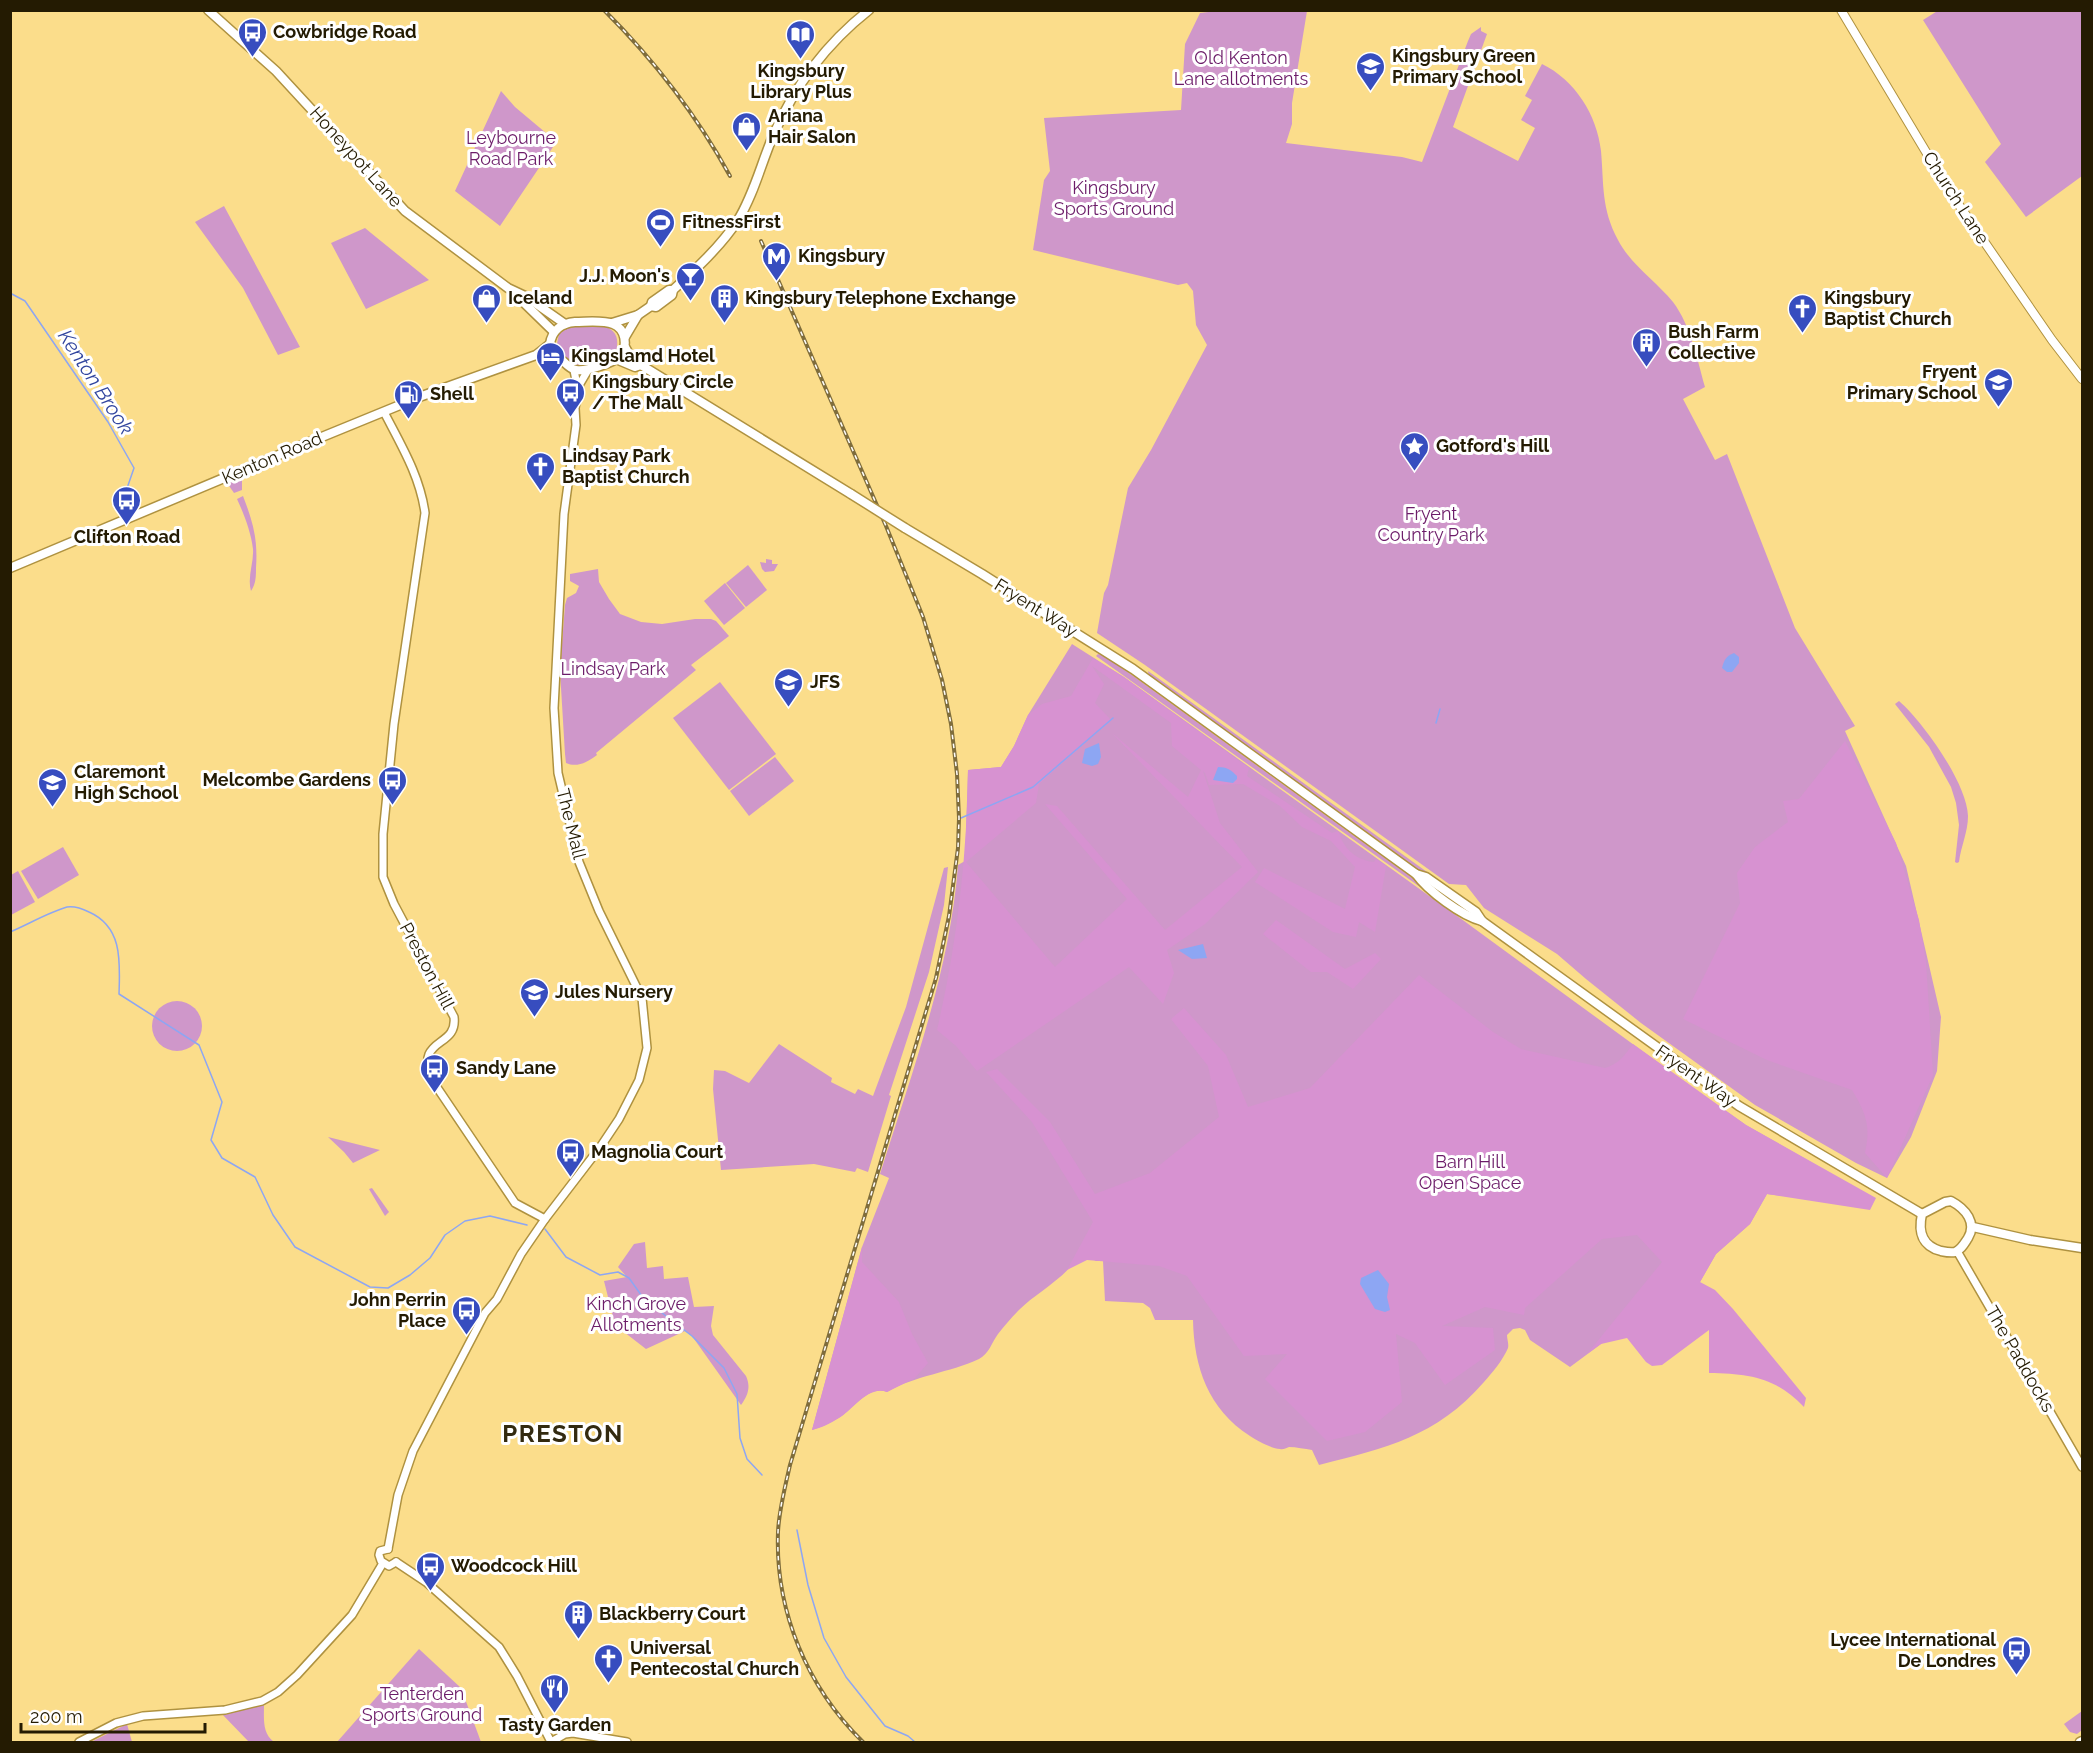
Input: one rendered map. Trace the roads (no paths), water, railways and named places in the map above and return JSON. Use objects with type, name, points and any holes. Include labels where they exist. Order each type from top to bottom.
[{"type":"main road","name":"Honeypot Lane","points":[[208,10],[276,72],[405,211],[514,292],[554,332]]},
{"type":"main road","points":[[638,315],[625,337],[625,347],[616,359],[588,370],[574,370],[555,355],[550,344],[554,332],[565,324],[612,323],[638,315],[651,306],[656,307],[672,295],[673,290],[713,251],[739,219],[784,112],[816,63],[840,36],[869,10]]},
{"type":"main road","name":"Church Lane","points":[[1841,10],[1950,192],[2052,340],[2082,379]]},
{"type":"main road","name":"Honeypot Lane","points":[[514,292],[525,296],[565,324]]},
{"type":"main road","points":[[612,323],[619,327],[625,337]]},
{"type":"main road","name":"Kenton Road","points":[[10,568],[384,412],[536,355],[550,344]]},
{"type":"main road","name":"Fryent Way","points":[[625,347],[629,354],[640,361],[641,365],[1133,669],[1416,874],[1426,877],[1476,912],[1482,921],[1739,1106],[1922,1214]]},
{"type":"main road","name":"Kenton Road","points":[[536,355],[555,355]]},
{"type":"main road","name":"Fryent Way","points":[[616,359],[636,367],[641,365]]},
{"type":"main road","points":[[1952,1201],[1959,1205],[1972,1220],[1973,1227],[1963,1246],[1957,1251],[1948,1253],[1931,1248],[1924,1242],[1922,1214],[1945,1202],[1952,1201]]},
{"type":"main road","points":[[1973,1227],[2030,1240],[2082,1248]]},
{"type":"street","name":"The Mall","points":[[545,1219],[601,1146],[618,1119],[639,1080],[647,1048],[642,998],[599,911],[579,862],[558,773],[554,708],[564,514],[576,425],[575,408],[578,387],[574,370]]},
{"type":"street","name":"The Mall","points":[[578,387],[588,370]]},
{"type":"street","name":"Preston Hill","points":[[384,412],[412,464],[422,491],[425,513],[393,734],[383,834],[383,877],[394,904],[454,1017],[455,1025],[452,1033],[436,1045],[428,1056],[426,1065],[432,1080],[515,1203],[545,1219]]},
{"type":"street","points":[[388,1549],[398,1494],[413,1451],[485,1313],[497,1299],[521,1254],[545,1219]]},
{"type":"street","name":"The Paddocks","points":[[1957,1251],[2082,1467]]},
{"type":"street","points":[[388,1549],[395,1555],[396,1562],[426,1582],[499,1647],[513,1668],[551,1742],[565,1734],[573,1733],[627,1743]]},
{"type":"street","points":[[388,1549],[380,1551],[379,1555],[383,1563],[389,1566],[396,1562]]},
{"type":"street","points":[[79,1743],[116,1723],[143,1716],[225,1710],[262,1701],[278,1692],[297,1675],[352,1615],[383,1563]]},
{"type":"water","points":[[1734,653],[1739,657],[1739,663],[1732,672],[1727,672],[1722,668],[1727,657]]},
{"type":"water","points":[[1099,743],[1101,757],[1098,764],[1092,766],[1082,763],[1085,749]]},
{"type":"water","points":[[1218,767],[1231,771],[1237,779],[1233,783],[1213,780]]},
{"type":"water","points":[[1203,944],[1207,958],[1192,959],[1178,950]]},
{"type":"water","points":[[1378,1270],[1389,1284],[1387,1297],[1390,1310],[1385,1312],[1375,1309],[1360,1284],[1361,1278]]},
{"type":"waterway","name":"Kenton Brook","points":[[10,293],[25,301],[108,422],[134,468],[124,497]]},
{"type":"waterway","points":[[1436,723],[1440,709]]},
{"type":"waterway","points":[[961,818],[1033,787],[1113,718]]},
{"type":"waterway","points":[[10,932],[67,907],[89,912],[108,927],[114,936],[119,958],[119,994],[199,1045],[222,1102],[211,1140],[222,1158],[255,1177],[273,1215],[295,1247],[370,1287],[388,1288],[410,1275],[430,1258],[445,1235],[465,1221],[490,1216],[527,1225]]},
{"type":"waterway","points":[[545,1229],[566,1257],[600,1275],[618,1272],[629,1278],[644,1299],[692,1336],[724,1368],[737,1394],[740,1438],[747,1459],[762,1475]]},
{"type":"waterway","points":[[797,1530],[808,1585],[824,1638],[846,1677],[885,1726],[908,1736],[915,1742]]},
{"type":"railway","points":[[604,10],[673,88],[703,131],[730,176]]},
{"type":"railway","points":[[761,241],[886,526],[923,617],[942,680],[951,724],[957,774],[958,848],[949,916],[936,978],[790,1465],[782,1498],[778,1532],[778,1561],[782,1590],[798,1646],[826,1697],[863,1742]]},
{"type":"place","name":"Cowbridge Road","points":[[252,58]]},
{"type":"place","name":"Kingsbury Library Plus","points":[[801,60]]},
{"type":"place","name":"Kingsbury Green Primary School","points":[[1371,92]]},
{"type":"place","name":"Ariana Hair Salon","points":[[747,152]]},
{"type":"place","name":"FitnessFirst","points":[[661,248]]},
{"type":"place","name":"Kingsbury","points":[[777,282]]},
{"type":"place","name":"J.J. Moon's","points":[[691,302]]},
{"type":"place","name":"Iceland","points":[[487,324]]},
{"type":"place","name":"Kingsbury Telephone Exchange","points":[[724,324]]},
{"type":"place","name":"Kingsbury Baptist Church","points":[[1803,334]]},
{"type":"place","name":"Bush Farm Collective","points":[[1647,368]]},
{"type":"place","name":"Kingslamd Hotel","points":[[550,382]]},
{"type":"place","name":"Fryent Primary School","points":[[1998,408]]},
{"type":"place","name":"Kingsbury Circle / The Mall","points":[[571,418]]},
{"type":"place","name":"Shell","points":[[409,420]]},
{"type":"place","name":"Gotford's Hill","points":[[1415,472]]},
{"type":"place","name":"Lindsay Park Baptist Church","points":[[541,492]]},
{"type":"place","name":"Clifton Road","points":[[127,526]]},
{"type":"place","name":"JFS","points":[[789,708]]},
{"type":"place","name":"Melcombe Gardens","points":[[392,806]]},
{"type":"place","name":"Claremont High School","points":[[53,808]]},
{"type":"place","name":"Jules Nursery","points":[[534,1018]]},
{"type":"place","name":"Sandy Lane","points":[[435,1094]]},
{"type":"place","name":"Magnolia Court","points":[[570,1178]]},
{"type":"place","name":"John Perrin Place","points":[[467,1336]]},
{"type":"place","name":"Woodcock Hill","points":[[430,1592]]},
{"type":"place","name":"Blackberry Court","points":[[578,1640]]},
{"type":"place","name":"Lycee International De Londres","points":[[2017,1676]]},
{"type":"place","name":"Universal Pentecostal Church","points":[[609,1684]]},
{"type":"place","name":"Tasty Garden","points":[[555,1714]]},
{"type":"district","name":"PRESTON","points":[[563,1434]]},
{"type":"park label","name":"Old Kenton Lane allotments","points":[[1241,68]]},
{"type":"park label","name":"Leybourne Road Park","points":[[511,148]]},
{"type":"park label","name":"Kingsbury Sports Ground","points":[[1114,198]]},
{"type":"park label","name":"Fryent Country Park","points":[[1431,524]]},
{"type":"park label","name":"Lindsay Park","points":[[613,669]]},
{"type":"park label","name":"Barn Hill Open Space","points":[[1470,1172]]},
{"type":"park label","name":"Kinch Grove Allotments","points":[[636,1314]]},
{"type":"park label","name":"Tenterden Sports Ground","points":[[422,1704]]}]
